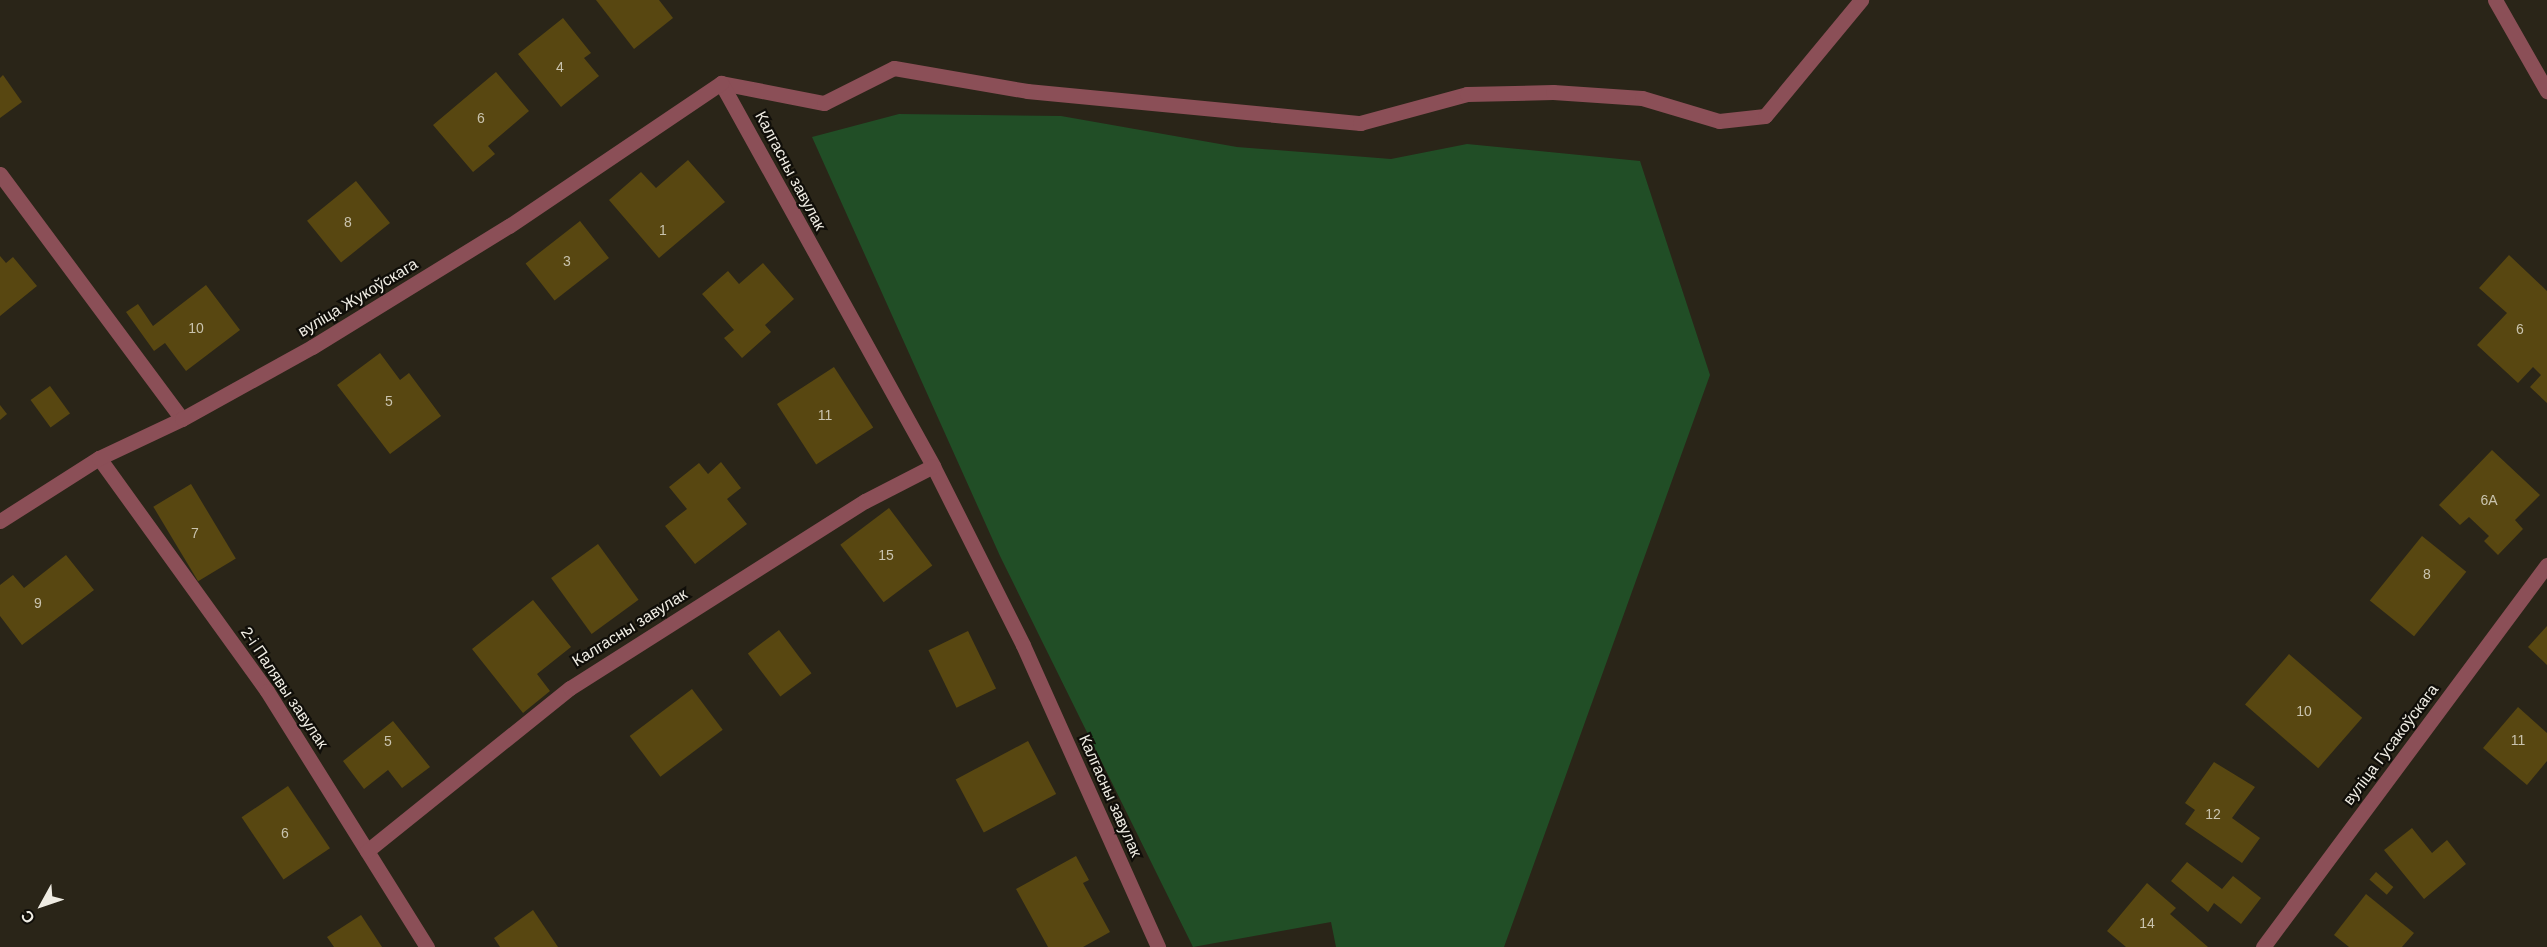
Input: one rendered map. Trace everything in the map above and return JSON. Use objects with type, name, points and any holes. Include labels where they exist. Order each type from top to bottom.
[{"type":"street","points":[[721,82],[824,103],[894,68],[1027,91],[1360,123],[1467,93],[1553,92],[1642,98],[1719,121],[1765,116],[1862,0]]},
{"type":"street","points":[[2495,0],[2547,91]]},
{"type":"street","name":"вуліца Жукоўскага","points":[[0,521],[99,459],[182,418],[312,347],[508,226],[721,82]]},
{"type":"street","name":"Калгасны завулак","points":[[721,82],[933,466],[1023,645],[1158,947]]},
{"type":"street","points":[[0,174],[182,418]]},
{"type":"street","name":"2-і Палявы завулак","points":[[99,459],[267,691],[427,947]]},
{"type":"street","name":"Калгасны завулак","points":[[367,851],[570,688],[865,501],[933,466]]},
{"type":"street","name":"вуліца Гусакоўскага","points":[[2263,947],[2547,565]]},
{"type":"green space","points":[[899,114],[1061,116],[1237,147],[1391,159],[1467,144],[1640,161],[1710,375],[1504,947],[1336,947],[1331,922],[1193,947],[1000,556],[812,137]]},
{"type":"building","points":[[596,0],[659,0],[673,18],[634,49]]},
{"type":"building","points":[[563,18],[591,53],[584,58],[599,76],[561,107],[518,54]]},
{"type":"building","points":[[496,72],[529,111],[488,146],[495,154],[473,172],[433,125]]},
{"type":"building","points":[[3,75],[22,102],[0,118],[0,78]]},
{"type":"building","points":[[688,160],[725,202],[659,258],[609,200],[641,172],[656,188]]},
{"type":"building","points":[[356,181],[390,223],[341,263],[307,221]]},
{"type":"building","points":[[580,221],[609,258],[555,301],[526,263]]},
{"type":"building","points":[[2509,255],[2547,291],[2547,403],[2530,387],[2541,375],[2533,367],[2518,383],[2477,345],[2507,313],[2479,288]]},
{"type":"building","points":[[0,256],[6,263],[13,257],[37,286],[0,316]]},
{"type":"building","points":[[763,263],[794,299],[765,325],[771,332],[742,358],[724,338],[734,330],[702,294],[728,271],[739,284]]},
{"type":"building","points":[[206,285],[240,330],[186,371],[165,343],[154,351],[126,312],[138,304],[153,326]]},
{"type":"building","points":[[380,353],[400,380],[409,373],[441,416],[390,454],[337,385]]},
{"type":"building","points":[[834,367],[873,427],[816,464],[777,404]]},
{"type":"building","points":[[50,386],[70,414],[51,428],[31,400]]},
{"type":"building","points":[[0,405],[7,414],[0,420]]},
{"type":"building","points":[[2492,450],[2540,495],[2515,520],[2523,529],[2498,555],[2484,541],[2489,536],[2469,517],[2460,525],[2439,505]]},
{"type":"building","points":[[721,462],[741,488],[727,499],[747,524],[695,564],[665,526],[687,509],[669,487],[699,463],[708,474]]},
{"type":"building","points":[[191,484],[236,559],[198,581],[153,507]]},
{"type":"building","points":[[889,508],[932,566],[884,602],[840,545]]},
{"type":"building","points":[[2422,536],[2466,572],[2414,636],[2370,601]]},
{"type":"building","points":[[598,544],[639,600],[592,634],[551,578]]},
{"type":"building","points":[[66,555],[94,590],[22,645],[0,616],[0,585],[13,575],[24,588]]},
{"type":"building","points":[[533,600],[571,647],[537,674],[550,691],[523,713],[472,649]]},
{"type":"building","points":[[2547,626],[2547,665],[2528,647]]},
{"type":"building","points":[[779,630],[811,673],[780,697],[748,653]]},
{"type":"building","points":[[968,631],[996,689],[957,708],[928,650]]},
{"type":"building","points":[[2289,654],[2362,718],[2318,768],[2245,705]]},
{"type":"building","points":[[692,689],[723,730],[660,777],[630,736]]},
{"type":"building","points":[[2518,707],[2547,733],[2547,761],[2527,785],[2483,748]]},
{"type":"building","points":[[393,721],[430,767],[402,788],[388,770],[364,789],[343,761]]},
{"type":"building","points":[[1028,741],[1056,794],[984,832],[956,779]]},
{"type":"building","points":[[2214,762],[2255,787],[2232,818],[2260,838],[2242,863],[2185,824],[2195,810],[2185,803]]},
{"type":"building","points":[[288,786],[330,848],[284,879],[242,817]]},
{"type":"building","points":[[2412,828],[2432,853],[2447,840],[2466,864],[2424,899],[2384,850]]},
{"type":"building","points":[[1076,856],[1089,880],[1083,883],[1110,932],[1083,947],[1048,947],[1016,889]]},
{"type":"building","points":[[2187,862],[2222,889],[2233,876],[2261,898],[2241,924],[2214,903],[2208,912],[2171,881]]},
{"type":"building","points":[[2376,872],[2393,887],[2387,895],[2369,880]]},
{"type":"building","points":[[2147,883],[2176,908],[2170,914],[2208,947],[2126,947],[2107,931]]},
{"type":"building","points":[[2366,894],[2414,933],[2402,947],[2349,947],[2334,935]]},
{"type":"building","points":[[533,910],[558,947],[500,947],[494,938]]},
{"type":"building","points":[[361,915],[382,947],[334,947],[327,937]]}]
